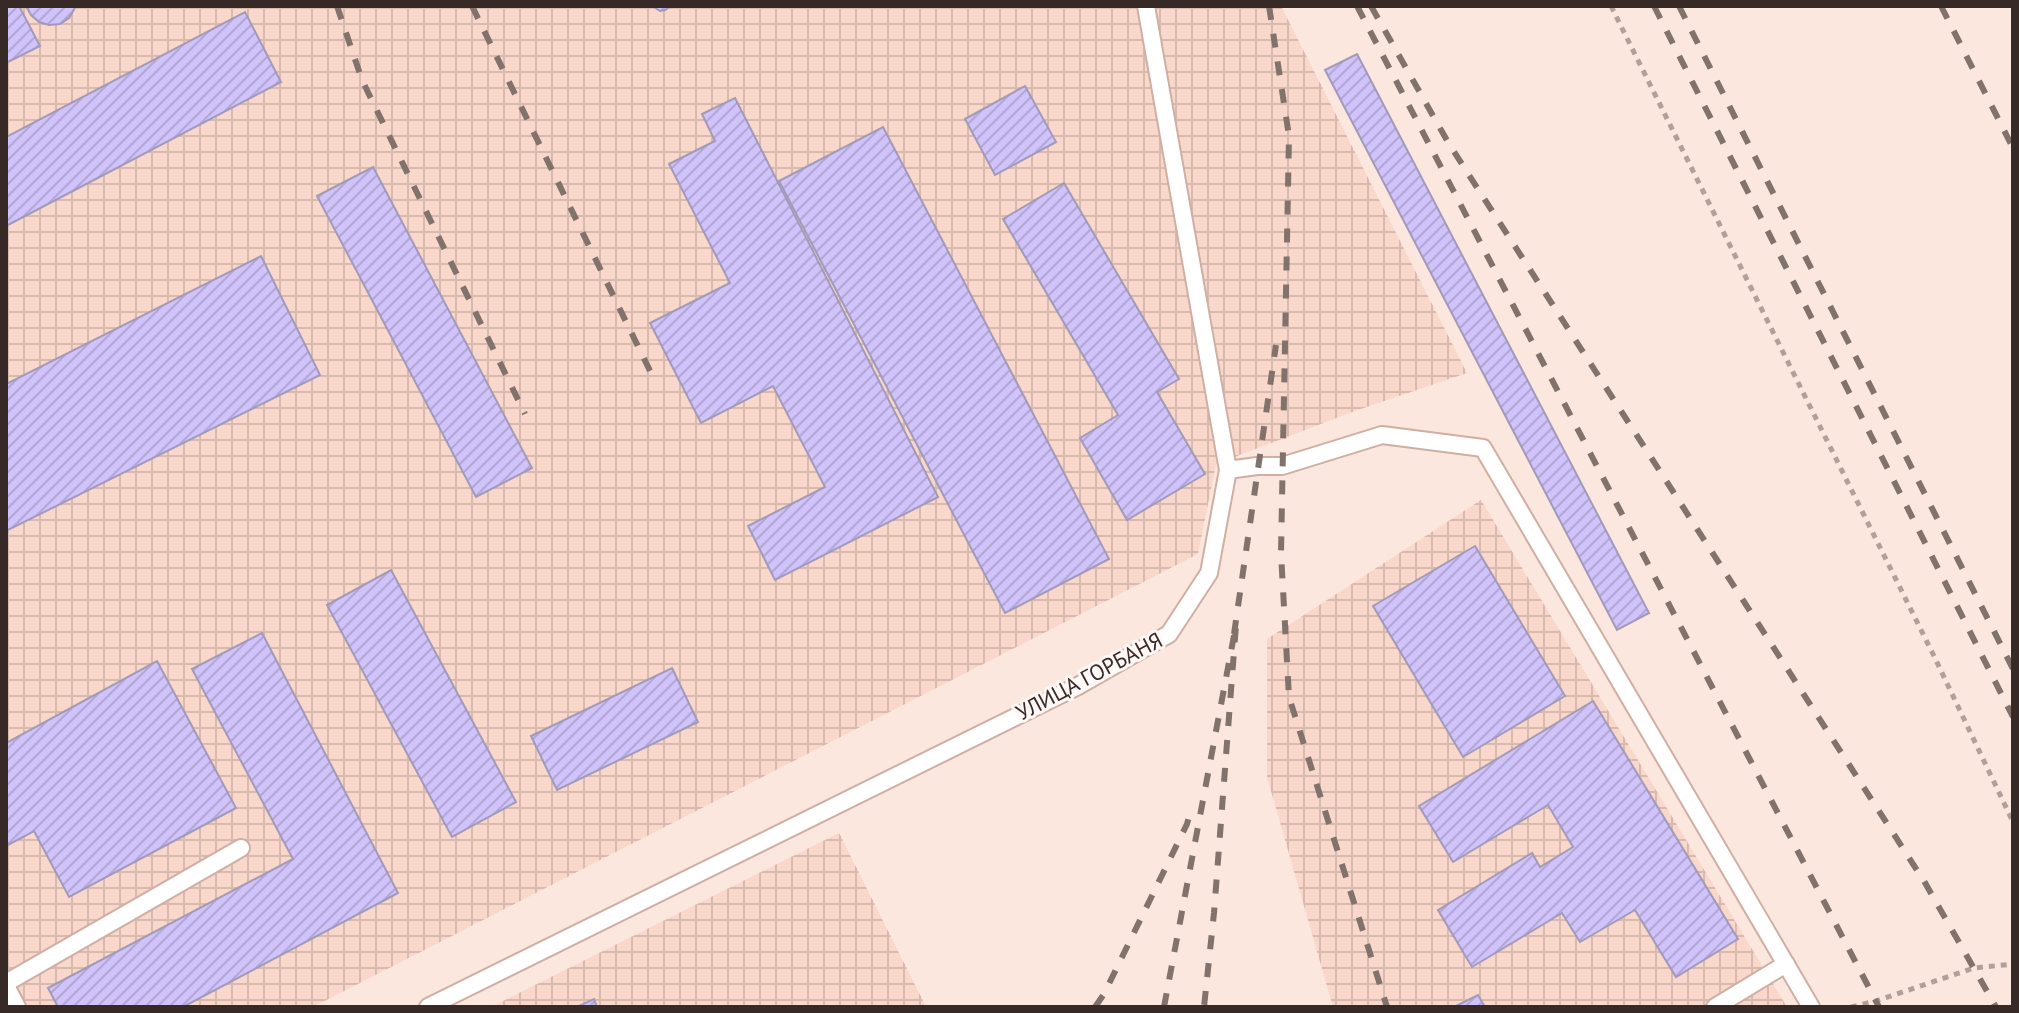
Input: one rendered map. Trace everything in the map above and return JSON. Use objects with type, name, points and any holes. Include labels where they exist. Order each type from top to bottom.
[{"type":"lane","name":"УЛИЦА ГОРБАНЯ","points":[[428,1007],[1078,686],[1169,634],[1209,573],[1228,470],[1146,6]]},
{"type":"lane","points":[[1228,470],[1282,466],[1382,435],[1483,448],[1811,1007]]},
{"type":"lane","points":[[17,1007],[6,984],[241,848]]},
{"type":"lane","points":[[1715,1007],[1786,964]]},
{"type":"path","points":[[1611,6],[1933,654],[2013,822]]},
{"type":"path","points":[[1851,1007],[1974,968],[2013,964]]},
{"type":"shaded area","points":[[6,6],[1281,6],[1467,373],[1355,411],[1216,464],[1198,554],[313,1007],[6,1007]]},
{"type":"shaded area","points":[[1481,500],[1787,1007],[1333,1007],[1267,777],[1267,639]]},
{"type":"shaded area","points":[[839,833],[926,1007],[491,1007]]},
{"type":"building","points":[[6,6],[19,6],[40,46],[6,63]]},
{"type":"building","points":[[26,6],[76,6],[69,18],[60,24],[49,25],[39,22]]},
{"type":"building","points":[[652,6],[671,6],[660,11]]},
{"type":"building","points":[[245,12],[281,82],[6,226],[6,137]]},
{"type":"building","points":[[1357,54],[1649,613],[1617,630],[1325,70]]},
{"type":"building","points":[[1025,86],[1056,142],[995,175],[965,119]]},
{"type":"building","points":[[735,98],[938,497],[775,580],[748,526],[825,487],[773,386],[701,423],[650,323],[730,283],[669,164],[715,141],[702,114]]},
{"type":"building","points":[[883,127],[1109,559],[1005,613],[779,181]]},
{"type":"building","points":[[373,167],[532,468],[476,497],[317,196]]},
{"type":"building","points":[[1064,183],[1179,379],[1157,392],[1205,474],[1127,520],[1080,438],[1118,415],[1003,219]]},
{"type":"building","points":[[261,256],[320,375],[6,531],[6,384]]},
{"type":"building","points":[[1475,546],[1565,696],[1463,757],[1373,606]]},
{"type":"building","points":[[391,570],[516,802],[452,837],[327,605]]},
{"type":"building","points":[[262,633],[398,893],[183,1007],[58,1007],[48,988],[293,859],[192,669]]},
{"type":"building","points":[[157,661],[236,808],[69,897],[34,831],[6,846],[6,743]]},
{"type":"building","points":[[672,668],[698,722],[557,790],[531,736]]},
{"type":"building","points":[[1593,701],[1738,939],[1676,977],[1635,910],[1580,942],[1562,913],[1472,967],[1438,910],[1532,853],[1540,867],[1573,847],[1548,805],[1453,862],[1419,806]]},
{"type":"building","points":[[1478,995],[1485,1007],[1454,1007]]},
{"type":"building","points":[[594,999],[597,1007],[577,1007]]},
{"type":"railway","points":[[337,6],[362,80],[525,414]]},
{"type":"railway","points":[[472,6],[653,377]]},
{"type":"railway","points":[[1269,6],[1289,136],[1281,553],[1289,697],[1387,1007]]},
{"type":"railway","points":[[1357,6],[1879,1007]]},
{"type":"railway","points":[[1371,6],[1449,144],[1924,881],[1996,1007]]},
{"type":"railway","points":[[1654,6],[2013,717]]},
{"type":"railway","points":[[1679,6],[2013,669]]},
{"type":"railway","points":[[1941,6],[2013,148]]},
{"type":"railway","points":[[1234,634],[1276,345]]},
{"type":"railway","points":[[1164,1007],[1236,625],[1204,1007]]},
{"type":"railway","points":[[1095,1007],[1187,824],[1191,809]]}]
